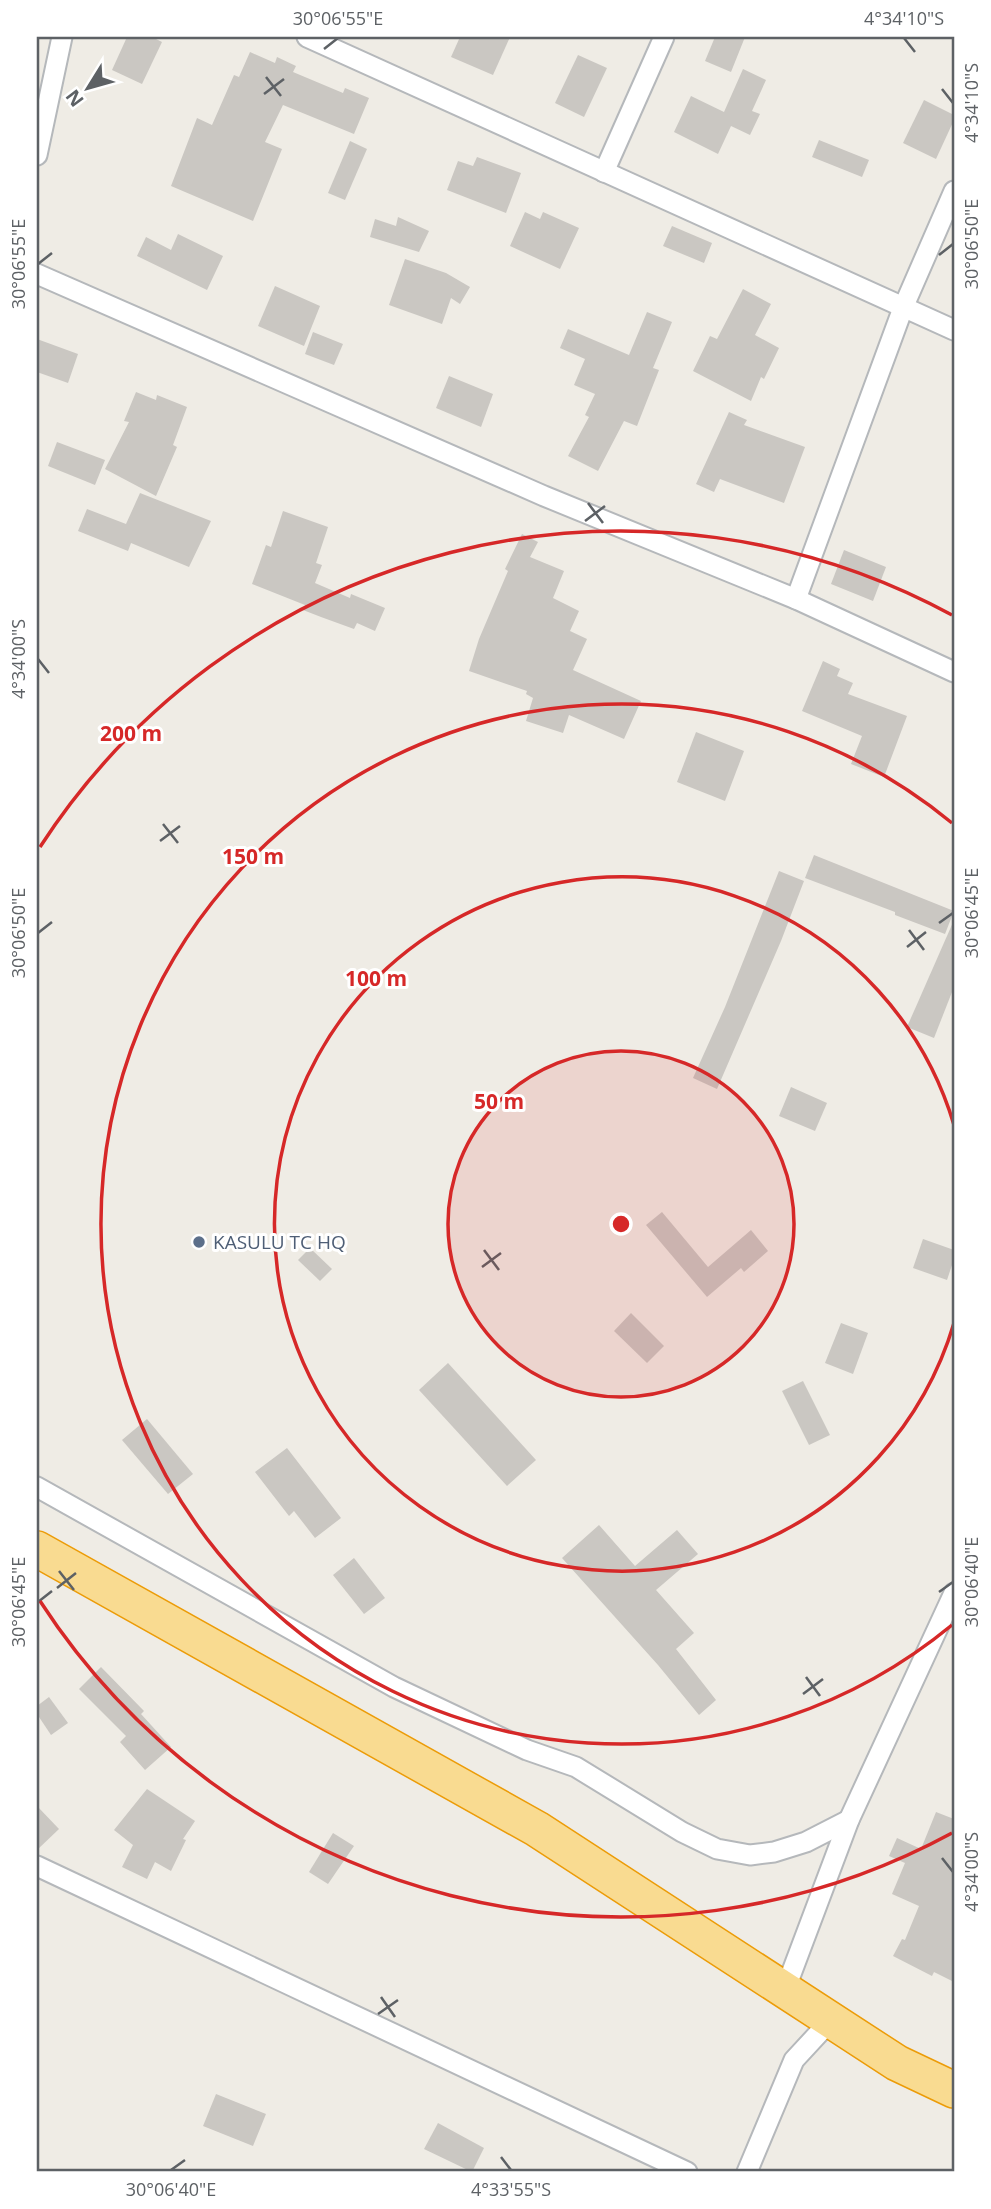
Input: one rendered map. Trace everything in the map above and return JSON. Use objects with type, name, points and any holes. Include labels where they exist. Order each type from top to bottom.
[{"type":"highway","points":[[37,1549],[537,1829],[897,2063],[954,2090]]},
{"type":"street","points":[[37,155],[62,37]]},
{"type":"street","points":[[307,37],[954,330]]},
{"type":"street","points":[[604,172],[664,37]]},
{"type":"street","points":[[796,600],[903,308],[954,191]]},
{"type":"street","points":[[37,274],[544,496],[796,600],[954,672]]},
{"type":"street","points":[[37,1487],[394,1687],[527,1750],[576,1767],[682,1832],[717,1849],[750,1855],[774,1852],[806,1842],[849,1820]]},
{"type":"street","points":[[785,1990],[849,1820],[954,1593]]},
{"type":"street","points":[[37,1866],[687,2172]]},
{"type":"street","points":[[747,2172],[794,2060],[831,2020]]},
{"type":"building","points":[[127,37],[152,37],[162,42],[142,84],[112,70]]},
{"type":"building","points":[[460,37],[510,37],[493,75],[451,57]]},
{"type":"building","points":[[715,37],[745,37],[731,72],[705,61]]},
{"type":"building","points":[[250,52],[275,63],[277,57],[296,66],[293,72],[343,93],[345,88],[369,98],[354,134],[283,105],[265,142],[282,149],[253,221],[171,186],[197,118],[212,125],[234,75],[239,77]]},
{"type":"building","points":[[578,55],[607,68],[584,117],[555,103]]},
{"type":"building","points":[[743,69],[766,80],[752,111],[760,114],[750,135],[731,126],[718,154],[674,132],[691,96],[724,112]]},
{"type":"building","points":[[924,100],[954,115],[936,159],[903,143]]},
{"type":"building","points":[[819,140],[869,160],[862,177],[812,157]]},
{"type":"building","points":[[350,141],[367,149],[345,200],[328,193]]},
{"type":"building","points":[[477,157],[521,173],[506,213],[447,190],[458,161],[473,166]]},
{"type":"building","points":[[525,212],[540,219],[543,212],[579,228],[560,269],[510,246]]},
{"type":"building","points":[[398,217],[429,231],[419,252],[370,237],[375,219],[396,226]]},
{"type":"building","points":[[672,226],[712,243],[704,263],[663,246]]},
{"type":"building","points":[[178,234],[223,256],[207,290],[137,256],[146,237],[171,250]]},
{"type":"building","points":[[405,259],[446,273],[470,287],[460,304],[451,298],[442,324],[389,305]]},
{"type":"building","points":[[275,286],[320,306],[304,346],[258,326]]},
{"type":"building","points":[[743,289],[771,304],[755,335],[779,348],[764,379],[761,377],[751,401],[693,371],[710,336],[717,339]]},
{"type":"building","points":[[647,312],[672,322],[653,368],[659,370],[637,426],[624,421],[598,471],[568,456],[589,417],[585,415],[595,394],[574,385],[585,359],[560,348],[568,329],[629,355]]},
{"type":"building","points":[[313,332],[343,344],[334,365],[305,354]]},
{"type":"building","points":[[37,339],[78,354],[68,383],[37,372]]},
{"type":"building","points":[[449,376],[493,394],[481,427],[436,408]]},
{"type":"building","points":[[136,392],[156,400],[157,395],[187,407],[173,445],[177,447],[156,496],[105,469],[129,422],[124,421]]},
{"type":"building","points":[[729,412],[747,420],[744,425],[805,447],[784,503],[720,479],[714,492],[696,484]]},
{"type":"building","points":[[57,442],[105,460],[95,485],[48,466]]},
{"type":"building","points":[[140,493],[211,521],[189,567],[131,543],[128,551],[78,531],[87,509],[126,524]]},
{"type":"building","points":[[283,511],[328,527],[316,563],[322,565],[315,583],[350,598],[351,594],[385,608],[375,631],[357,623],[354,629],[321,617],[303,610],[305,605],[252,584],[266,545],[271,547]]},
{"type":"building","points":[[522,534],[538,542],[530,557],[564,571],[553,598],[579,611],[570,631],[587,639],[573,670],[641,701],[624,739],[569,715],[563,733],[526,721],[533,698],[526,694],[527,691],[469,671],[479,639],[508,571],[505,569]]},
{"type":"building","points":[[844,550],[886,567],[873,601],[831,584]]},
{"type":"building","points":[[823,661],[840,669],[837,676],[853,683],[848,694],[907,716],[884,777],[851,764],[862,736],[802,711]]},
{"type":"building","points":[[696,732],[744,751],[725,801],[677,782]]},
{"type":"building","points":[[814,855],[954,911],[945,934],[805,878]]},
{"type":"building","points":[[779,871],[804,881],[717,1089],[693,1078],[725,1007]]},
{"type":"building","points":[[954,920],[954,987],[934,1038],[907,1027]]},
{"type":"building","points":[[791,1087],[827,1103],[815,1131],[779,1116]]},
{"type":"building","points":[[662,1212],[708,1267],[751,1230],[768,1251],[744,1272],[741,1268],[707,1297],[646,1225]]},
{"type":"building","points":[[923,1239],[954,1250],[947,1280],[913,1268]]},
{"type":"building","points":[[310,1248],[332,1269],[320,1281],[298,1260]]},
{"type":"building","points":[[631,1313],[664,1346],[647,1363],[614,1331]]},
{"type":"building","points":[[841,1323],[868,1333],[853,1374],[825,1363]]},
{"type":"building","points":[[448,1363],[536,1460],[507,1486],[419,1390]]},
{"type":"building","points":[[803,1381],[830,1435],[809,1445],[782,1391]]},
{"type":"building","points":[[147,1419],[193,1474],[168,1494],[122,1440]]},
{"type":"building","points":[[287,1448],[341,1518],[315,1538],[294,1511],[289,1516],[255,1472]]},
{"type":"building","points":[[599,1525],[635,1566],[677,1530],[698,1554],[656,1590],[694,1633],[676,1649],[716,1700],[699,1715],[562,1558]]},
{"type":"building","points":[[354,1558],[385,1598],[364,1614],[333,1575]]},
{"type":"building","points":[[101,1667],[144,1711],[141,1714],[171,1747],[145,1770],[120,1742],[126,1736],[79,1689]]},
{"type":"building","points":[[49,1697],[68,1723],[51,1735],[37,1714],[37,1706]]},
{"type":"building","points":[[147,1789],[195,1821],[183,1839],[186,1840],[171,1871],[155,1862],[147,1879],[122,1867],[133,1845],[114,1830]]},
{"type":"building","points":[[37,1806],[59,1829],[37,1850]]},
{"type":"building","points":[[936,1812],[954,1819],[954,1982],[934,1972],[932,1976],[893,1956],[902,1939],[905,1940],[919,1906],[892,1894],[905,1863],[889,1856],[897,1838],[921,1849]]},
{"type":"building","points":[[333,1833],[354,1846],[328,1884],[309,1872]]},
{"type":"building","points":[[216,2094],[266,2114],[253,2146],[203,2126]]},
{"type":"building","points":[[438,2123],[484,2148],[472,2172],[424,2149]]},
{"type":"place","name":"KASULU TC HQ","points":[[199,1242]]}]
